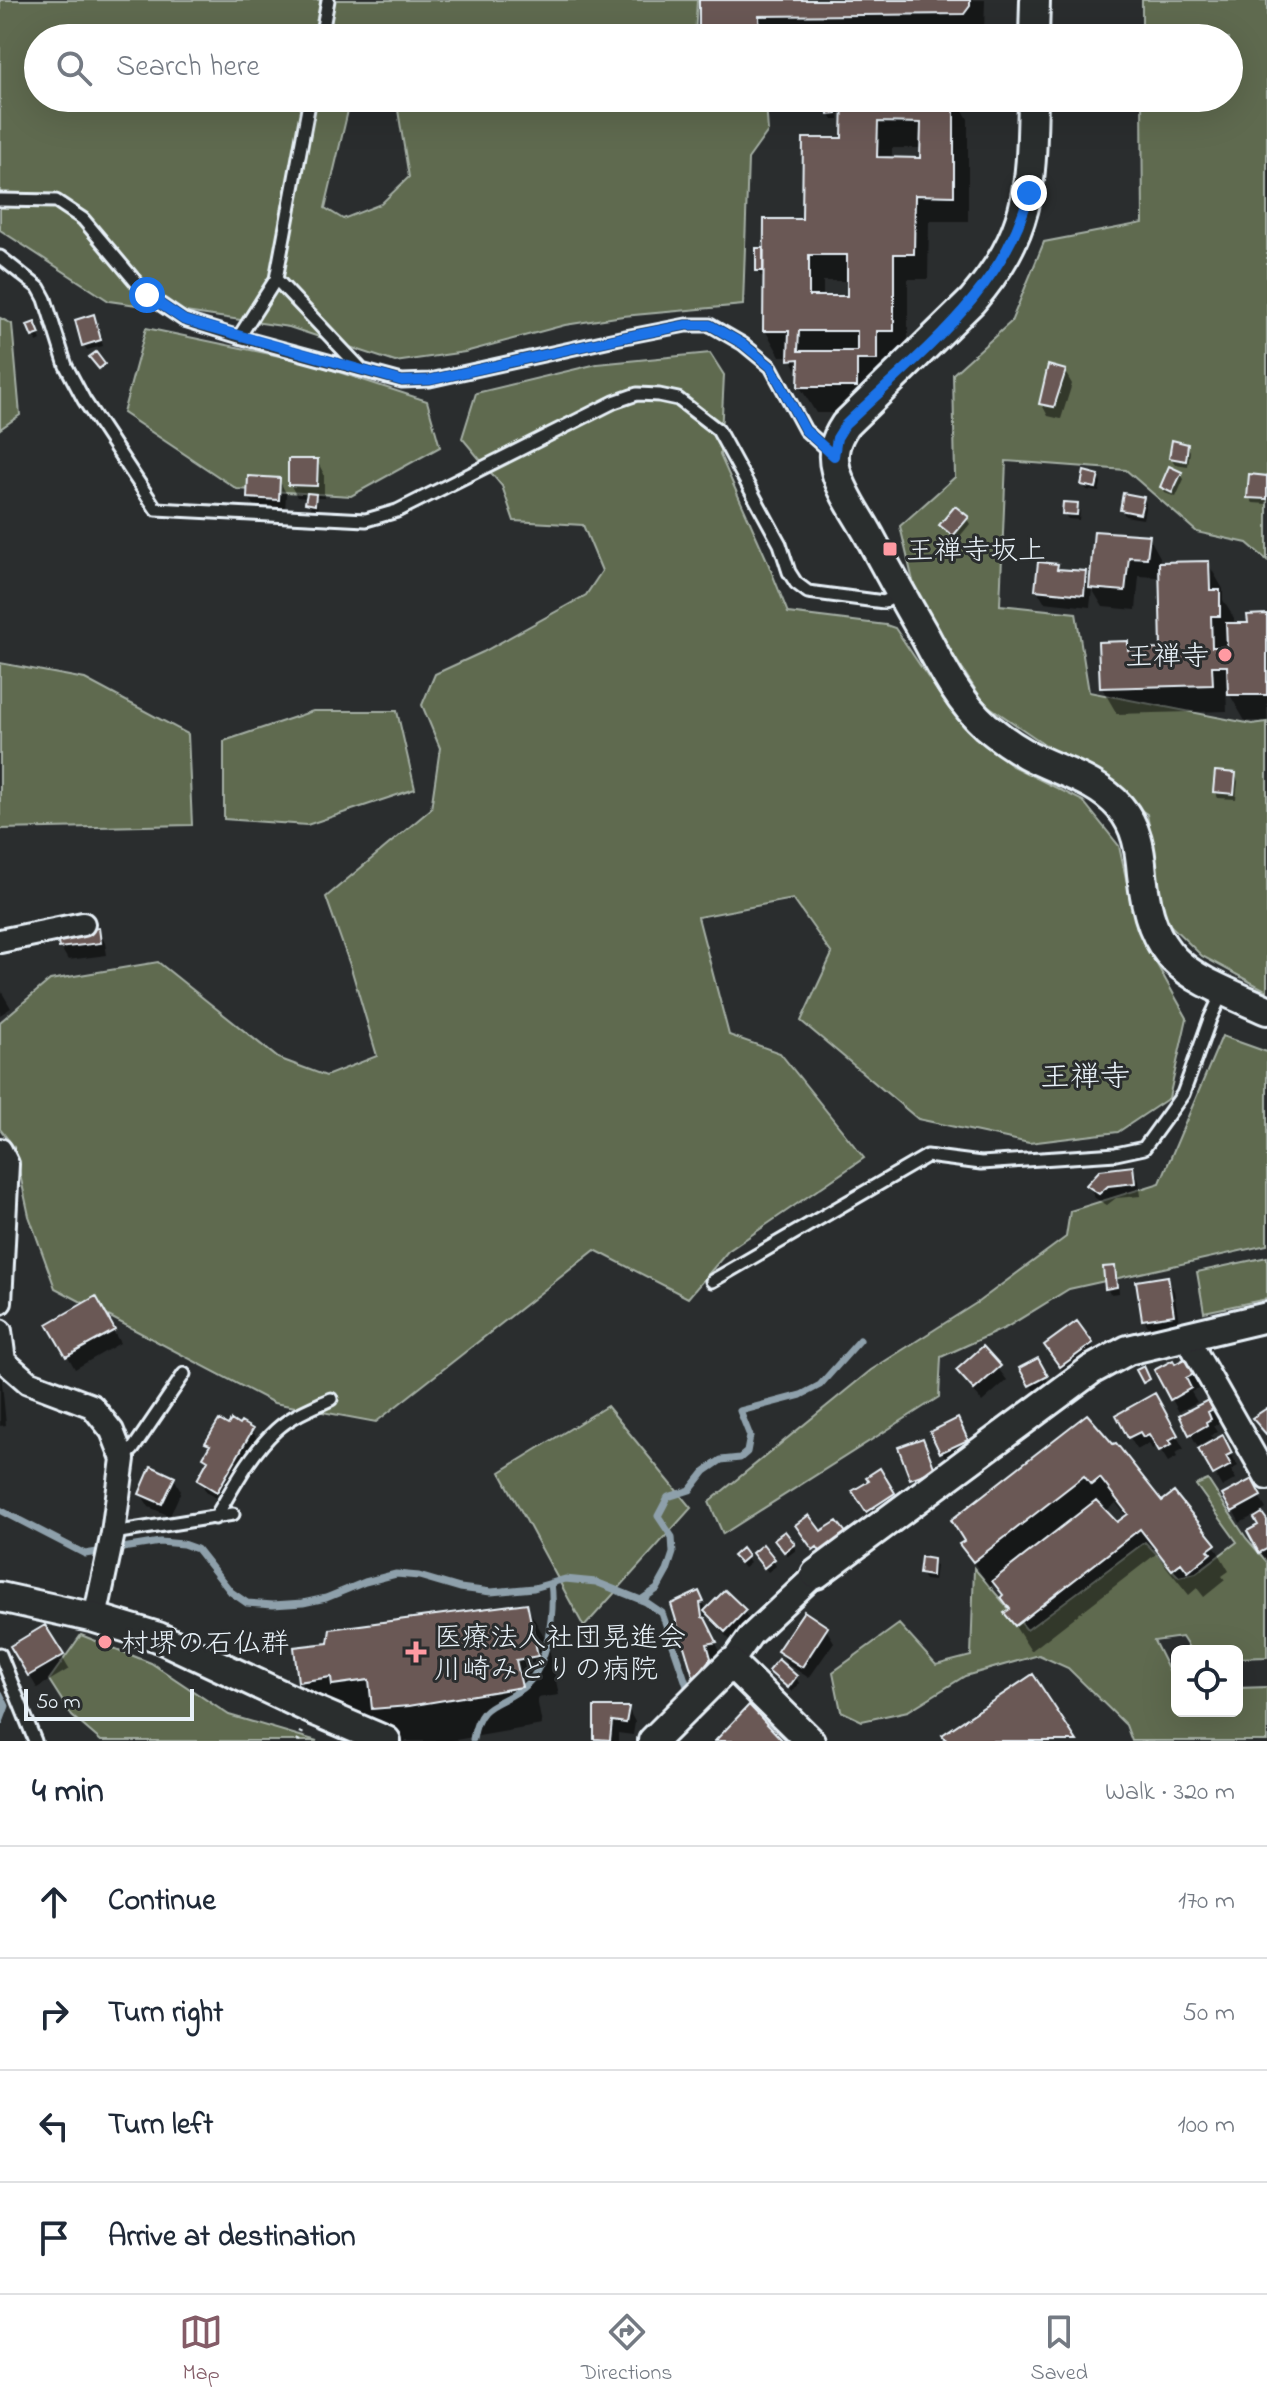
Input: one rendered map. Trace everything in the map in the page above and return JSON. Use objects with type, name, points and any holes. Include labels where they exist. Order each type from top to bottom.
[{"type":"street","points":[[1034,24],[1035,0]]},
{"type":"street","points":[[1032,112],[1029,193],[1009,249],[972,301],[845,425],[837,438],[834,456],[836,473],[948,679],[983,724],[1026,754],[1105,792],[1121,808],[1135,830],[1145,900],[1152,926],[1163,948],[1180,967],[1267,1010]]},
{"type":"street","points":[[0,941],[83,924]]},
{"type":"street","points":[[0,1150],[7,1164],[0,1302]]},
{"type":"street","points":[[654,1741],[731,1663],[751,1635],[816,1574],[1091,1370],[1128,1350],[1267,1317]]},
{"type":"street","points":[[0,1331],[4,1361],[28,1382],[92,1406],[112,1431],[123,1459],[113,1533],[95,1618]]},
{"type":"street","points":[[1186,1336],[1267,1478]]},
{"type":"street","points":[[0,1597],[95,1618],[158,1637],[386,1741]]},
{"type":"street","points":[[731,1663],[810,1741]]},
{"type":"lane","points":[[324,24],[328,0]]},
{"type":"lane","points":[[239,337],[276,279],[307,112]]},
{"type":"lane","points":[[0,200],[56,201],[83,219],[147,295],[184,320],[402,381],[430,380],[686,325],[710,325],[743,344],[771,367],[805,430],[834,456]]},
{"type":"lane","points":[[0,257],[39,288],[57,344],[78,388],[156,509],[366,520],[397,511],[614,402],[637,394],[659,395],[678,399],[718,430],[780,544],[796,583],[808,592],[821,595],[884,602],[900,593]]},
{"type":"lane","points":[[276,279],[361,370]]},
{"type":"lane","points":[[712,1281],[927,1156],[981,1163],[1116,1154],[1144,1148],[1183,1094],[1223,990]]},
{"type":"lane","points":[[123,1459],[184,1374]]},
{"type":"lane","points":[[215,1518],[256,1451],[276,1429],[295,1415],[331,1399]]},
{"type":"lane","points":[[113,1533],[233,1514]]},
{"type":"lane","points":[[0,1654],[35,1741]]},
{"type":"green space","points":[[0,0],[697,0],[696,24],[24,24],[24,112],[348,112],[325,208],[343,219],[381,204],[409,177],[398,112],[767,112],[768,131],[748,159],[743,305],[623,316],[565,325],[465,352],[395,362],[289,327],[109,301],[0,230]]},
{"type":"green space","points":[[1142,0],[1267,0],[1267,560],[1247,543],[1197,532],[1126,470],[1006,461],[1000,605],[1076,613],[1089,692],[1252,724],[1267,722],[1267,991],[1202,956],[1165,920],[1147,814],[984,703],[917,598],[900,526],[955,477],[953,374],[1011,322],[1044,242],[1143,223],[1142,112],[1243,112],[1243,24],[1142,24]]},
{"type":"green space","points":[[0,318],[12,324],[20,415],[0,429]]},
{"type":"green space","points":[[146,328],[308,362],[427,401],[440,447],[351,496],[237,489],[123,413]]},
{"type":"green space","points":[[710,353],[724,375],[720,455],[788,613],[895,628],[948,707],[1012,766],[1083,801],[1119,846],[1137,929],[1187,1018],[1169,1098],[1118,1132],[1029,1143],[918,1119],[801,1021],[832,954],[793,899],[698,917],[729,1035],[780,1053],[864,1158],[728,1251],[688,1298],[595,1250],[376,1422],[274,1403],[55,1288],[29,1216],[14,1147],[0,1129],[0,1022],[50,980],[158,962],[278,1058],[326,1076],[377,1056],[326,897],[431,809],[440,748],[422,705],[435,674],[483,652],[586,595],[602,571],[583,525],[514,521],[502,486],[462,438],[476,393],[597,364]]},
{"type":"green space","points":[[0,663],[85,679],[188,734],[192,825],[0,829]]},
{"type":"green space","points":[[313,711],[397,711],[415,789],[307,825],[224,819],[224,741]]},
{"type":"green space","points":[[1222,1036],[1267,1052],[1267,1245],[1069,1289],[1007,1327],[941,1357],[939,1397],[723,1534],[709,1502],[871,1370],[978,1302],[1066,1237],[1070,1211],[1160,1183]]},
{"type":"green space","points":[[1267,1257],[1267,1299],[1204,1312],[1197,1272]]},
{"type":"green space","points":[[607,1406],[691,1508],[584,1627],[500,1472]]},
{"type":"green space","points":[[1208,1480],[1246,1538],[1267,1562],[1267,1657],[1243,1658],[1243,1645],[1187,1645],[1182,1637],[1154,1641],[1171,1675],[1171,1717],[1243,1717],[1243,1688],[1267,1687],[1267,1741],[1132,1741],[1126,1725],[1068,1668],[1039,1655],[965,1676],[908,1711],[862,1721],[841,1711],[833,1672],[899,1624],[936,1665],[971,1656],[974,1568],[1027,1630],[1145,1542],[1179,1577],[1196,1573],[1237,1542],[1196,1485]]},
{"type":"green space","points":[[81,1635],[151,1663],[229,1715],[317,1741],[101,1741],[72,1716],[49,1680]]},
{"type":"building","points":[[699,0],[970,0],[964,14],[759,16],[759,24],[699,24]]},
{"type":"building","points":[[843,112],[954,112],[954,196],[915,195],[914,254],[894,254],[894,331],[877,331],[877,360],[857,360],[857,387],[798,387],[799,359],[788,360],[789,331],[763,331],[764,219],[802,219],[803,138],[842,138]],"holes":[[[878,122],[921,123],[920,158],[877,157]],[[809,255],[847,255],[847,296],[809,296]],[[799,331],[857,331],[857,351],[798,351]]]},
{"type":"building","points":[[756,248],[763,248],[763,271],[756,271]]},
{"type":"building","points":[[94,314],[101,340],[82,346],[75,320]]},
{"type":"building","points":[[35,322],[40,334],[32,337],[27,325]]},
{"type":"building","points":[[96,352],[105,364],[99,369],[89,357]]},
{"type":"building","points":[[1048,365],[1066,370],[1054,407],[1039,404]]},
{"type":"building","points":[[1172,440],[1188,444],[1186,461],[1169,458]]},
{"type":"building","points":[[288,459],[318,459],[317,486],[288,485]]},
{"type":"building","points":[[1169,466],[1182,472],[1172,493],[1160,487]]},
{"type":"building","points":[[1084,471],[1099,475],[1096,488],[1081,485]]},
{"type":"building","points":[[1249,474],[1267,476],[1267,499],[1247,498]]},
{"type":"building","points":[[248,476],[280,478],[279,500],[247,498]]},
{"type":"building","points":[[307,493],[316,494],[315,505],[305,503]]},
{"type":"building","points":[[1123,493],[1144,497],[1140,514],[1120,510]]},
{"type":"building","points":[[1063,502],[1078,503],[1077,515],[1062,514]]},
{"type":"building","points":[[955,506],[969,517],[953,536],[939,525]]},
{"type":"building","points":[[1094,531],[1150,535],[1147,558],[1129,557],[1125,591],[1089,588]]},
{"type":"building","points":[[1209,561],[1210,590],[1220,590],[1220,616],[1211,616],[1212,647],[1227,647],[1226,623],[1248,623],[1247,615],[1267,614],[1267,695],[1228,695],[1227,666],[1212,666],[1213,685],[1100,688],[1098,642],[1128,641],[1128,650],[1161,649],[1159,562]]},
{"type":"building","points":[[1038,562],[1058,564],[1057,569],[1086,571],[1084,595],[1035,590]]},
{"type":"building","points":[[1215,771],[1236,773],[1234,794],[1213,792]]},
{"type":"building","points":[[99,928],[101,943],[59,948],[56,933]]},
{"type":"building","points":[[1133,1166],[1135,1183],[1108,1186],[1099,1194],[1086,1185],[1100,1170]]},
{"type":"building","points":[[1115,1266],[1117,1287],[1105,1289],[1103,1267]]},
{"type":"building","points":[[1168,1276],[1174,1315],[1142,1320],[1136,1281]]},
{"type":"building","points":[[96,1296],[115,1330],[66,1357],[47,1324]]},
{"type":"building","points":[[1077,1321],[1093,1343],[1060,1367],[1044,1345]]},
{"type":"building","points":[[983,1346],[1001,1366],[974,1390],[956,1370]]},
{"type":"building","points":[[1038,1358],[1048,1376],[1029,1386],[1019,1368]]},
{"type":"building","points":[[1186,1358],[1194,1374],[1186,1378],[1191,1388],[1170,1400],[1154,1370],[1173,1360],[1175,1364]]},
{"type":"building","points":[[1144,1366],[1150,1379],[1143,1383],[1136,1370]]},
{"type":"building","points":[[1155,1393],[1178,1435],[1169,1440],[1172,1444],[1159,1451],[1149,1434],[1143,1437],[1140,1432],[1128,1438],[1116,1415]]},
{"type":"building","points":[[1208,1400],[1213,1409],[1208,1412],[1211,1419],[1206,1422],[1207,1425],[1189,1435],[1179,1415]]},
{"type":"building","points":[[1267,1408],[1267,1433],[1266,1434],[1252,1418]]},
{"type":"building","points":[[1087,1414],[1113,1444],[1116,1443],[1162,1501],[1174,1492],[1216,1544],[1208,1550],[1211,1553],[1188,1572],[1181,1563],[1172,1570],[1140,1529],[1015,1626],[1004,1613],[1010,1609],[992,1581],[1096,1500],[1117,1522],[1128,1514],[1100,1478],[1091,1485],[1084,1476],[973,1562],[959,1544],[964,1541],[951,1520]]},
{"type":"building","points":[[958,1418],[968,1440],[940,1453],[930,1432]]},
{"type":"building","points":[[219,1420],[228,1425],[231,1420],[239,1425],[241,1422],[253,1429],[217,1492],[197,1480],[208,1460],[203,1457],[210,1445],[205,1443]]},
{"type":"building","points":[[1223,1435],[1232,1453],[1226,1456],[1231,1465],[1213,1475],[1198,1449]]},
{"type":"building","points":[[923,1438],[935,1470],[910,1479],[898,1447]]},
{"type":"building","points":[[151,1466],[175,1477],[162,1504],[139,1494]]},
{"type":"building","points":[[880,1468],[895,1493],[866,1512],[852,1491],[869,1481],[866,1477]]},
{"type":"building","points":[[1252,1479],[1261,1496],[1232,1512],[1222,1495]]},
{"type":"building","points":[[1262,1513],[1267,1520],[1267,1549],[1259,1553],[1247,1531],[1258,1525],[1254,1518]]},
{"type":"building","points":[[809,1515],[821,1531],[837,1521],[847,1534],[821,1553],[817,1547],[813,1550],[795,1525]]},
{"type":"building","points":[[785,1531],[795,1544],[784,1552],[774,1539]]},
{"type":"building","points":[[763,1544],[775,1559],[764,1568],[752,1553]]},
{"type":"building","points":[[742,1548],[748,1556],[740,1563],[733,1556]]},
{"type":"building","points":[[921,1557],[933,1559],[932,1576],[919,1574]]},
{"type":"building","points":[[725,1590],[746,1610],[725,1632],[704,1611]]},
{"type":"building","points":[[699,1591],[704,1602],[700,1603],[702,1617],[717,1642],[707,1644],[711,1658],[694,1679],[671,1604]]},
{"type":"building","name":"医療法人社団晃進会 川崎みどりの病院","points":[[527,1603],[538,1656],[516,1660],[522,1687],[409,1706],[372,1709],[369,1680],[332,1685],[331,1677],[298,1682],[294,1647],[328,1643],[330,1629]]},
{"type":"building","points":[[804,1611],[828,1627],[802,1667],[777,1651]]},
{"type":"building","points":[[45,1625],[64,1655],[28,1676],[10,1646]]},
{"type":"building","points":[[778,1659],[797,1676],[788,1688],[768,1671]]},
{"type":"building","points":[[1033,1674],[1077,1741],[947,1741],[942,1735]]},
{"type":"building","points":[[749,1705],[783,1741],[715,1741]]},
{"type":"building","points":[[594,1707],[629,1707],[626,1723],[612,1721],[610,1740],[594,1739]]},
{"type":"waterway","points":[[641,1600],[657,1589],[673,1553],[672,1537],[658,1516],[668,1497],[690,1490],[705,1471],[721,1460],[740,1458],[747,1452],[750,1436],[740,1411],[801,1395],[820,1385],[860,1340]]},
{"type":"waterway","points":[[0,1510],[85,1554],[160,1542],[197,1549],[231,1592],[247,1603],[303,1603],[396,1574],[491,1592],[534,1588],[565,1579],[596,1582],[646,1602],[662,1613],[687,1686]]},
{"type":"waterway","points":[[473,1739],[476,1726],[487,1709],[518,1692],[540,1664],[551,1622],[551,1583]]},
{"type":"waterway","points":[[0,1694],[6,1706],[0,1722]]},
{"type":"place","name":"王禅寺坂上","points":[[890,549]]},
{"type":"place","name":"王禅寺","points":[[1225,655]]},
{"type":"place","name":"村堺の石仏群","points":[[105,1642]]},
{"type":"place","name":"医療法人社団晃進会 川崎みどりの病院","points":[[416,1652]]},
{"type":"district","name":"王禅寺","points":[[1085,1076]]},
{"type":"route","points":[[147,295],[184,320],[402,381],[430,380],[686,325],[710,325],[743,344],[771,367],[805,430],[834,456],[837,438],[845,425],[986,285],[1009,249],[1029,193]]}]
